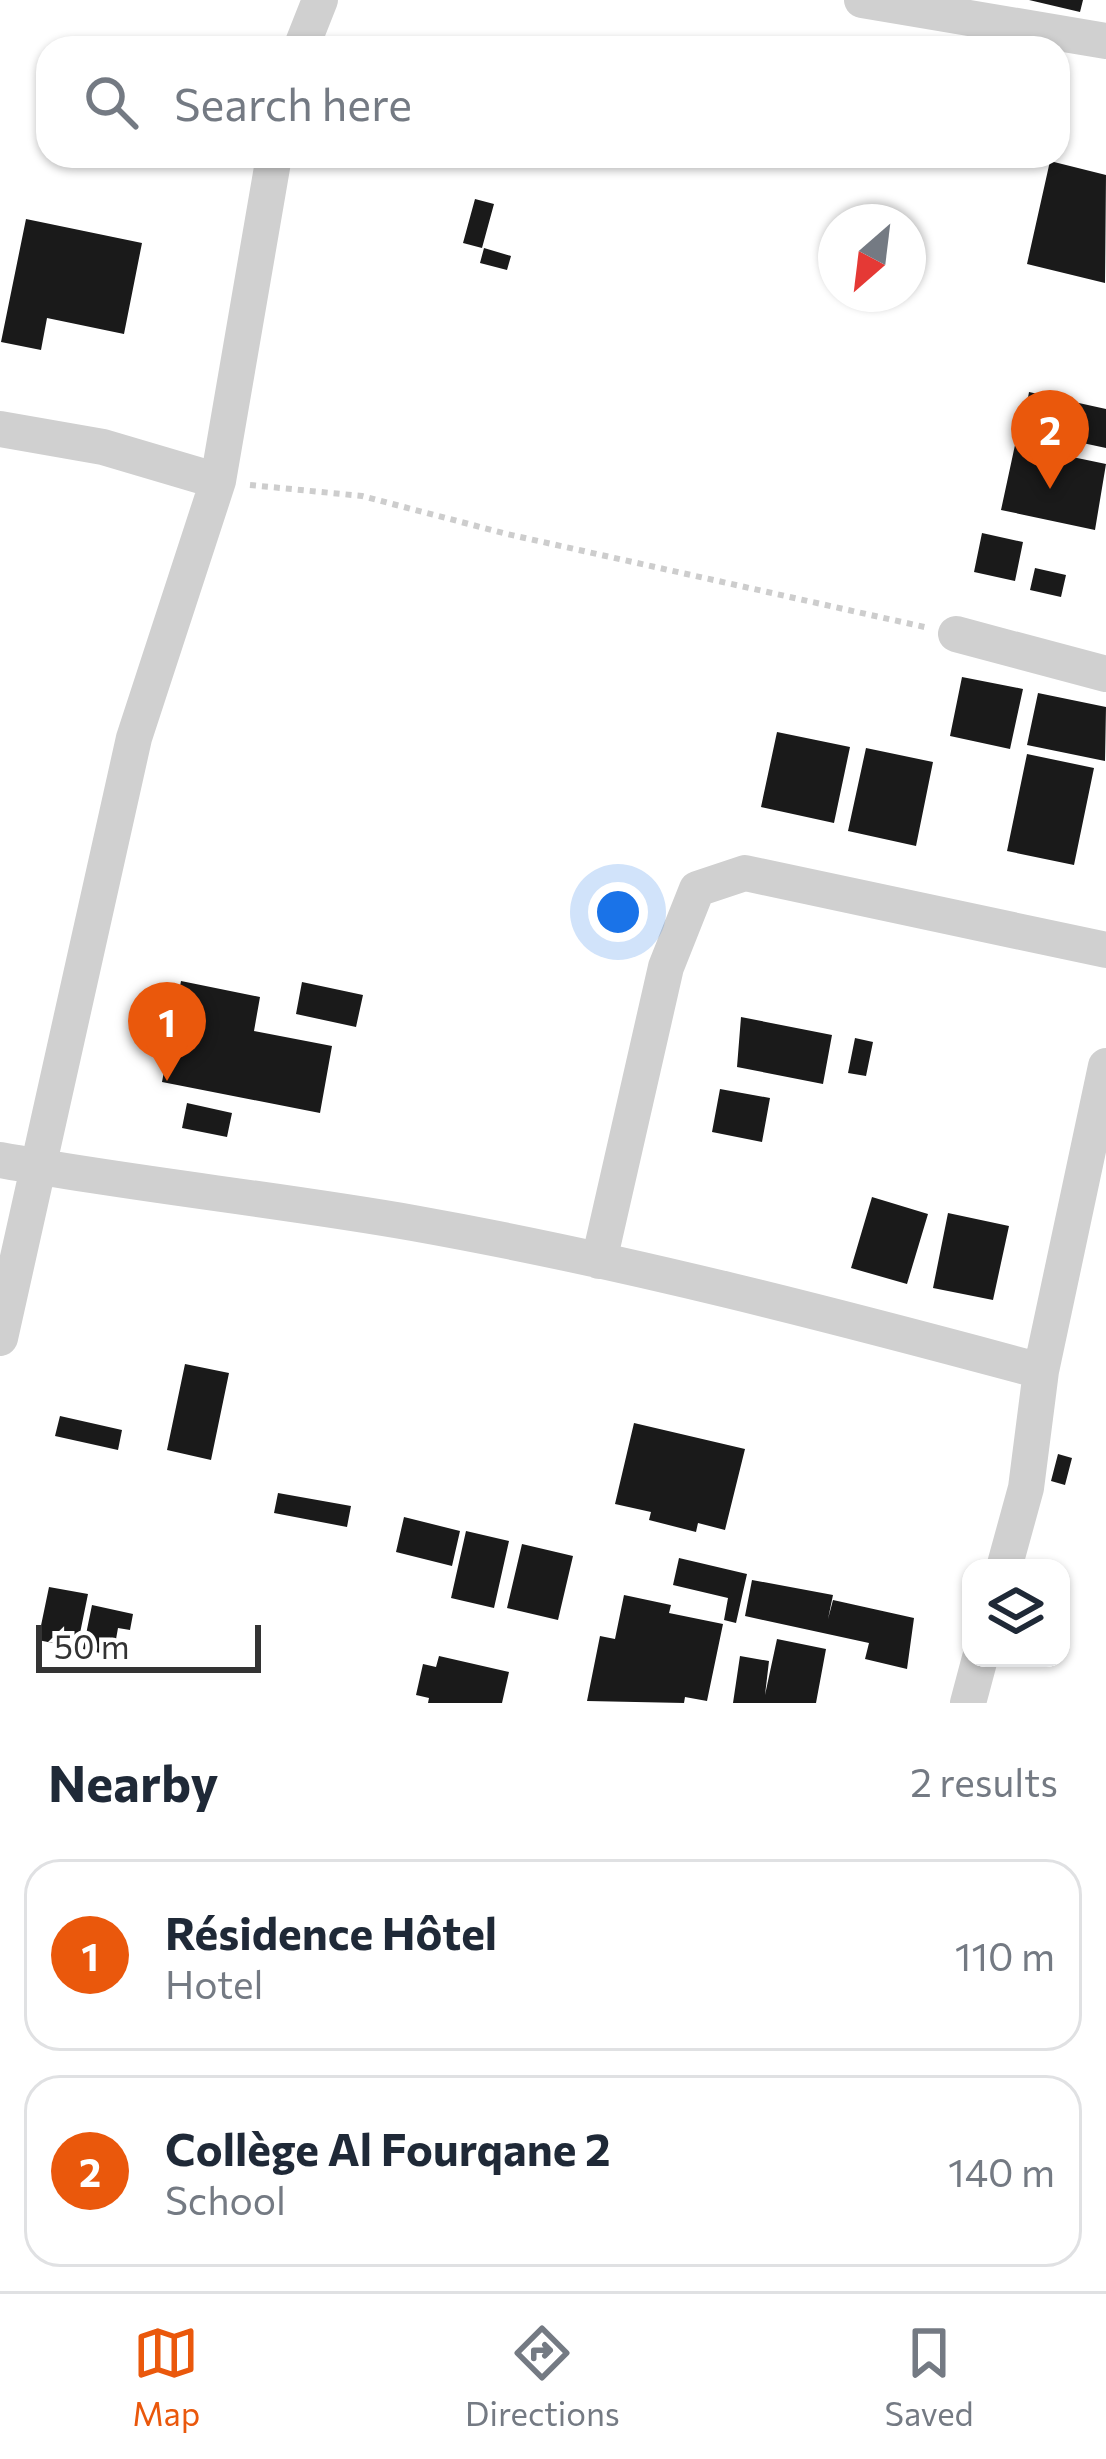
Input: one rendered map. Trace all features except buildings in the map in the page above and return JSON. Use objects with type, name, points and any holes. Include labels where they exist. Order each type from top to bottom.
[{"type":"street","points":[[306,36],[320,0]]},
{"type":"street","points":[[862,0],[1106,41]]},
{"type":"street","points":[[0,1338],[134,738],[218,482],[272,168]]},
{"type":"street","points":[[0,429],[103,447],[218,482]]},
{"type":"street","points":[[956,634],[1106,674]]},
{"type":"street","points":[[599,1261],[665,967],[697,889],[745,873],[1106,950]]},
{"type":"street","points":[[1006,1559],[1026,1488],[1041,1371],[1106,1066]]},
{"type":"street","points":[[0,1160],[413,1223],[740,1290],[1041,1371]]},
{"type":"street","points":[[968,1703],[978,1667]]},
{"type":"path","points":[[218,482],[362,496],[507,534],[956,634]]},
{"type":"place","name":"Collège Al Fourqane 2","points":[[1050,489]]},
{"type":"place","name":"Résidence Hôtel","points":[[167,1081]]}]
